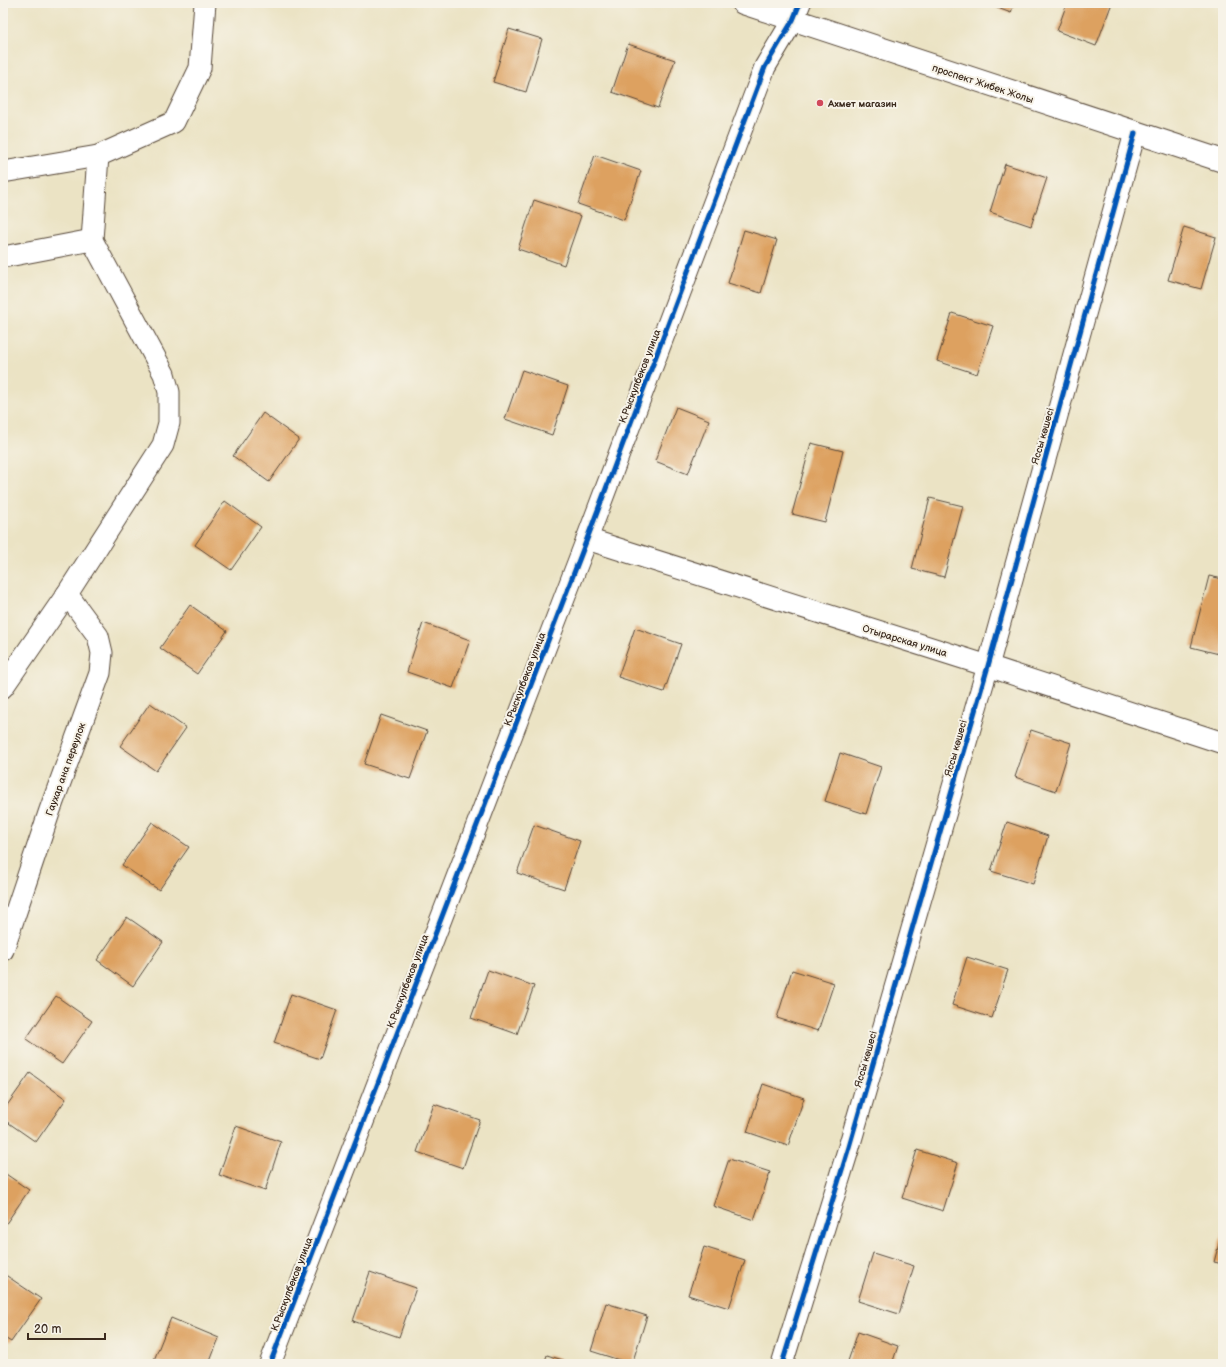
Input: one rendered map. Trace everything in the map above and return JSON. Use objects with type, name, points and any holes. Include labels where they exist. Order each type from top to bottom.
[{"type":"main road","name":"проспект Жибек Жолы","points":[[743,3],[796,11],[1135,133],[1223,161]]},
{"type":"street","points":[[3,172],[98,156],[174,122],[200,68],[205,3]]},
{"type":"street","name":"К.Рыскулбеков улица","points":[[270,1364],[587,539],[765,67],[796,11]]},
{"type":"street","name":"Яссы көшесі","points":[[782,1364],[849,1146],[988,666],[1135,133]]},
{"type":"street","points":[[3,687],[67,594],[163,445],[168,424],[169,392],[164,374],[92,240],[98,156]]},
{"type":"street","points":[[3,257],[92,240]]},
{"type":"street","name":"Отырарская улица","points":[[587,539],[988,666],[1223,743]]},
{"type":"street","name":"Гаухар ана переулок","points":[[3,950],[50,810],[100,673],[102,654],[98,636],[67,594]]},
{"type":"building","points":[[984,3],[1014,3],[1011,13]]},
{"type":"building","points":[[1067,3],[1112,3],[1096,46],[1057,31]]},
{"type":"building","points":[[509,29],[542,39],[526,92],[493,82]]},
{"type":"building","points":[[628,44],[675,60],[658,108],[612,92]]},
{"type":"building","points":[[595,155],[641,171],[624,220],[578,204]]},
{"type":"building","points":[[1005,164],[1047,178],[1031,226],[990,212]]},
{"type":"building","points":[[534,200],[581,216],[564,265],[518,249]]},
{"type":"building","points":[[1184,227],[1216,237],[1201,289],[1168,280]]},
{"type":"building","points":[[744,230],[777,240],[761,293],[728,283]]},
{"type":"building","points":[[952,313],[993,326],[977,374],[937,361]]},
{"type":"building","points":[[522,370],[568,386],[552,435],[505,419]]},
{"type":"building","points":[[676,407],[709,420],[688,474],[655,461]]},
{"type":"building","points":[[263,413],[299,439],[269,482],[233,456]]},
{"type":"building","points":[[811,443],[843,451],[825,522],[792,514]]},
{"type":"building","points":[[930,498],[963,506],[944,577],[912,569]]},
{"type":"building","points":[[225,501],[261,527],[231,570],[195,545]]},
{"type":"building","points":[[1209,576],[1223,579],[1223,655],[1191,647]]},
{"type":"building","points":[[190,605],[227,631],[197,674],[160,648]]},
{"type":"building","points":[[423,623],[470,640],[453,688],[407,672]]},
{"type":"building","points":[[635,628],[681,644],[664,692],[618,677]]},
{"type":"building","points":[[150,703],[186,728],[156,771],[120,746]]},
{"type":"building","points":[[381,715],[427,731],[410,779],[364,764]]},
{"type":"building","points":[[1031,730],[1071,743],[1056,791],[1015,777]]},
{"type":"building","points":[[840,753],[881,767],[866,814],[825,801]]},
{"type":"building","points":[[152,822],[189,847],[159,890],[122,865]]},
{"type":"building","points":[[1007,822],[1048,836],[1033,884],[991,871]]},
{"type":"building","points":[[534,825],[580,841],[564,889],[517,873]]},
{"type":"building","points":[[127,917],[163,942],[133,986],[97,960]]},
{"type":"building","points":[[967,957],[1008,970],[992,1018],[952,1005]]},
{"type":"building","points":[[488,970],[534,986],[517,1034],[471,1018]]},
{"type":"building","points":[[792,970],[834,983],[818,1031],[777,1018]]},
{"type":"building","points":[[291,994],[337,1010],[320,1059],[274,1043]]},
{"type":"building","points":[[56,996],[92,1021],[62,1064],[26,1039]]},
{"type":"building","points":[[30,1073],[66,1099],[36,1142],[3,1119],[3,1111]]},
{"type":"building","points":[[763,1084],[804,1098],[788,1146],[747,1132]]},
{"type":"building","points":[[434,1104],[480,1120],[463,1168],[417,1152]]},
{"type":"building","points":[[236,1126],[281,1142],[265,1191],[219,1175]]},
{"type":"building","points":[[917,1150],[958,1163],[943,1211],[902,1198]]},
{"type":"building","points":[[729,1159],[770,1172],[754,1220],[713,1206]]},
{"type":"building","points":[[3,1172],[29,1190],[3,1228]]},
{"type":"building","points":[[1223,1229],[1223,1264],[1214,1262]]},
{"type":"building","points":[[704,1247],[745,1260],[729,1308],[688,1295]]},
{"type":"building","points":[[873,1253],[914,1266],[899,1314],[858,1301]]},
{"type":"building","points":[[370,1272],[416,1288],[399,1337],[353,1321]]},
{"type":"building","points":[[4,1274],[41,1299],[11,1342],[3,1337]]},
{"type":"building","points":[[606,1303],[647,1316],[632,1364],[591,1351]]},
{"type":"building","points":[[171,1318],[219,1338],[209,1364],[164,1364],[154,1360]]},
{"type":"building","points":[[858,1332],[898,1346],[892,1364],[847,1364]]},
{"type":"building","points":[[547,1355],[575,1364],[544,1364]]},
{"type":"cycle path","points":[[270,1364],[587,539],[765,67],[793,20],[800,3]]},
{"type":"cycle path","points":[[782,1364],[849,1147],[988,666],[1135,133]]},
{"type":"place","name":"Ахмет магазин","points":[[820,103]]}]
